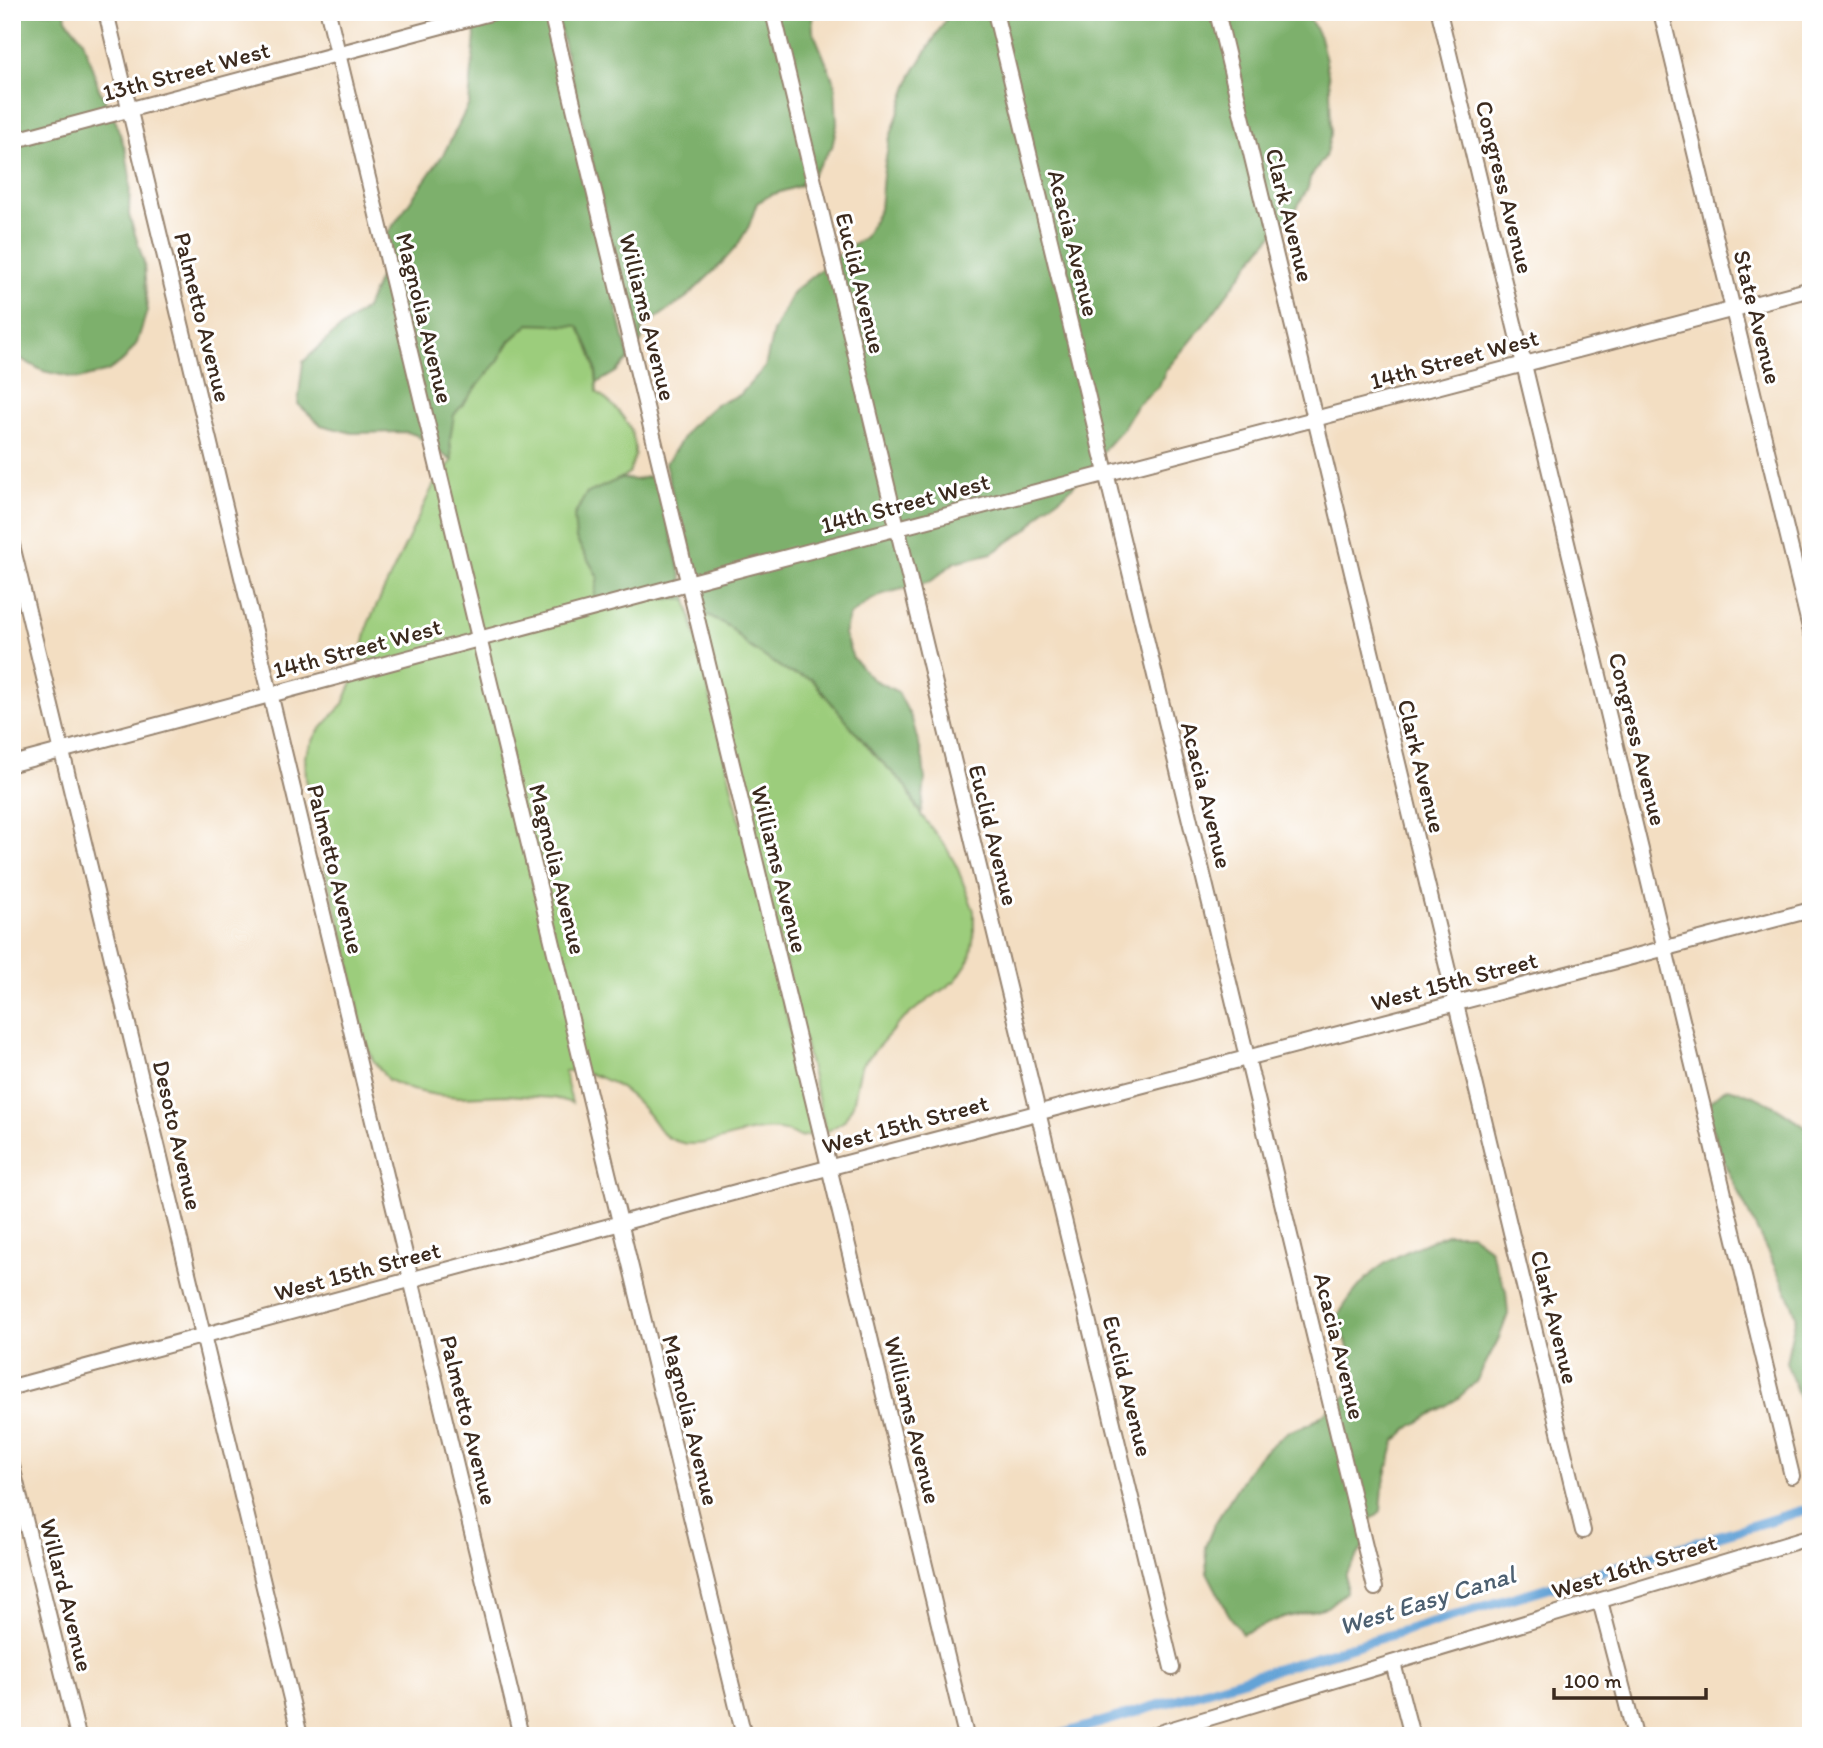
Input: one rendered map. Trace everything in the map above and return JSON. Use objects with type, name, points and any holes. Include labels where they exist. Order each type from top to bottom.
[{"type":"street","name":"Palmetto Avenue","points":[[106,12],[521,1736]]},
{"type":"street","name":"Magnolia Avenue","points":[[328,12],[744,1736]]},
{"type":"street","name":"13th Street West","points":[[12,141],[494,12]]},
{"type":"street","name":"Williams Avenue","points":[[551,12],[966,1736]]},
{"type":"street","name":"Euclid Avenue","points":[[773,12],[1172,1668]]},
{"type":"street","name":"Acacia Avenue","points":[[995,12],[1375,1588]]},
{"type":"street","name":"Clark Avenue","points":[[1217,12],[1583,1531]]},
{"type":"street","name":"Congress Avenue","points":[[1439,12],[1792,1476]]},
{"type":"street","name":"State Avenue","points":[[1661,12],[1811,632]]},
{"type":"street","name":"14th Street West","points":[[12,764],[688,583],[1811,289]]},
{"type":"street","name":"Desoto Avenue","points":[[12,545],[300,1736]]},
{"type":"street","name":"West 15th Street","points":[[12,1387],[829,1168],[1811,910]]},
{"type":"street","name":"Willard Avenue","points":[[12,1466],[78,1736]]},
{"type":"street","points":[[1809,1538],[1811,1554]]},
{"type":"street","name":"West 16th Street","points":[[1149,1736],[1188,1730],[1393,1662],[1809,1538]]},
{"type":"street","points":[[1600,1601],[1635,1736]]},
{"type":"street","points":[[1393,1662],[1412,1736]]},
{"type":"green space","points":[[12,12],[65,12],[66,19],[83,40],[99,89],[116,122],[126,152],[130,177],[129,215],[144,263],[147,311],[137,343],[124,360],[108,371],[79,379],[43,371],[12,354]]},
{"type":"green space","points":[[469,12],[545,12],[629,359],[616,372],[597,383],[594,360],[578,326],[529,324],[510,341],[498,361],[454,415],[450,440],[452,461],[416,435],[407,432],[352,433],[321,425],[298,404],[303,362],[366,308],[382,272],[388,233],[444,153],[469,104],[475,35]]},
{"type":"green space","points":[[556,12],[812,12],[813,31],[835,84],[837,125],[832,147],[812,175],[799,186],[771,195],[757,203],[749,226],[737,246],[687,297],[642,328],[642,340],[637,347]]},
{"type":"green space","points":[[950,12],[1303,12],[1309,17],[1320,37],[1326,61],[1330,87],[1331,134],[1325,157],[1310,178],[1308,188],[1295,211],[1261,248],[1211,316],[1166,370],[1159,386],[1136,406],[1123,428],[1088,471],[1064,495],[1046,507],[1028,529],[992,553],[955,562],[930,582],[883,594],[849,616],[844,634],[853,658],[872,679],[898,692],[912,719],[923,760],[925,780],[921,815],[907,787],[873,753],[812,679],[788,672],[747,645],[731,628],[701,613],[665,463],[689,428],[716,404],[740,395],[765,367],[773,332],[793,292],[865,237],[880,209],[889,140],[912,75]]},
{"type":"green space","points":[[529,324],[578,325],[592,358],[597,392],[618,410],[632,434],[635,454],[629,473],[609,485],[576,539],[598,577],[658,598],[687,600],[815,1134],[800,1137],[785,1131],[769,1130],[753,1131],[707,1143],[679,1142],[664,1134],[631,1096],[611,1082],[577,1071],[564,1071],[572,1103],[554,1098],[506,1095],[460,1097],[412,1090],[388,1080],[373,1060],[364,1040],[346,944],[326,873],[319,826],[306,779],[305,756],[317,733],[343,704],[359,665],[368,624],[433,486],[452,461],[450,440],[453,415],[498,361],[510,341]]},
{"type":"green space","points":[[656,471],[687,600],[658,598],[599,605],[594,597],[598,577],[576,539],[574,516],[586,494],[621,478],[635,480],[651,476]]},
{"type":"green space","points":[[701,613],[731,628],[747,645],[788,672],[812,679],[873,753],[907,787],[916,808],[946,847],[957,867],[974,911],[970,959],[956,980],[898,1024],[861,1066],[853,1105],[844,1121],[826,1132]]},
{"type":"green space","points":[[1727,1088],[1772,1105],[1811,1132],[1811,1416],[1802,1405],[1786,1362],[1796,1315],[1727,1169],[1711,1126],[1708,1103]]},
{"type":"green space","points":[[1447,1234],[1470,1234],[1489,1248],[1506,1291],[1508,1314],[1499,1338],[1476,1382],[1457,1399],[1412,1426],[1395,1441],[1383,1487],[1381,1511],[1368,1522],[1366,1543],[1346,1573],[1346,1592],[1327,1607],[1276,1620],[1242,1634],[1207,1572],[1205,1547],[1214,1525],[1252,1464],[1269,1447],[1288,1432],[1310,1424],[1358,1387],[1346,1340],[1336,1319],[1359,1286],[1382,1265]]},
{"type":"waterway","name":"West Easy Canal","points":[[1056,1736],[1811,1508]]}]
